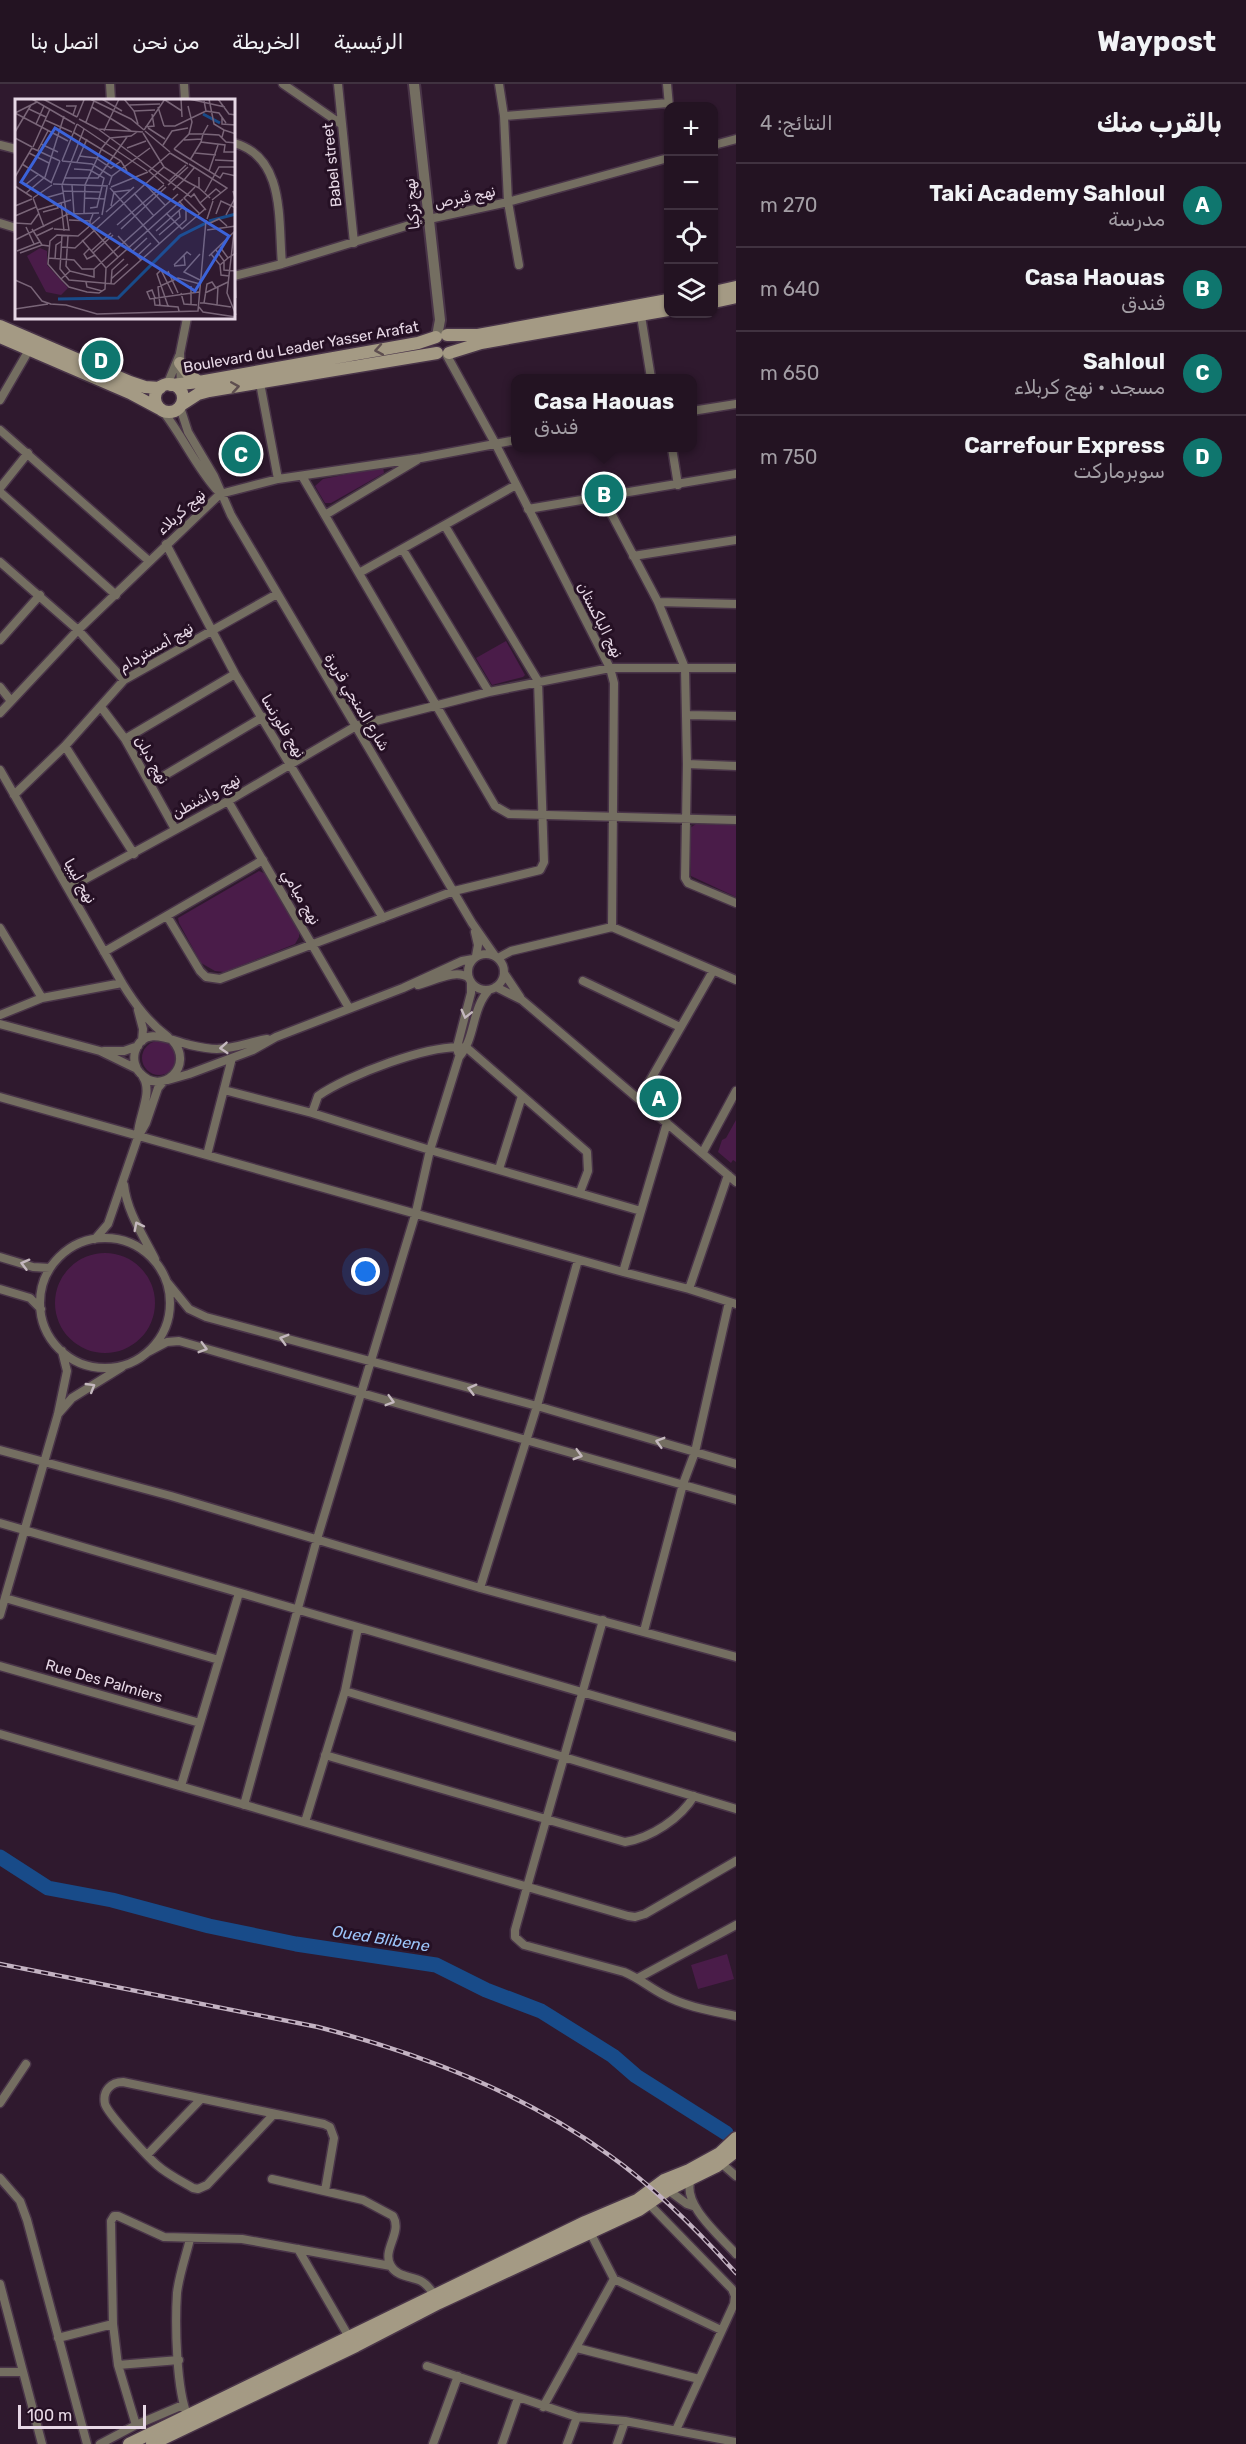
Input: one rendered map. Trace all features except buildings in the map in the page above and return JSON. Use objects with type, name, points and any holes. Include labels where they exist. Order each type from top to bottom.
[{"type":"main road","points":[[718,291],[736,287]]},
{"type":"main road","points":[[718,301],[736,297]]},
{"type":"main road","name":"Boulevard du Leader Yasser Arafat","points":[[0,326],[130,382],[145,387],[172,387],[418,344],[441,336],[478,335],[664,301]]},
{"type":"main road","name":"Boulevard du Leader Yasser Arafat","points":[[161,410],[169,412],[198,394],[444,353],[481,343],[664,311]]},
{"type":"main road","points":[[441,336],[452,339],[453,345],[444,353],[433,344],[441,336]]},
{"type":"main road","points":[[0,337],[130,393],[161,410]]},
{"type":"main road","points":[[180,358],[189,375],[199,382]]},
{"type":"main road","points":[[161,410],[155,398],[172,387],[180,406]]},
{"type":"main road","points":[[129,2444],[186,2411],[439,2303],[588,2229],[637,2200],[664,2180],[689,2170],[720,2153],[736,2138]]},
{"type":"main road","points":[[153,2444],[352,2341],[434,2294],[649,2204],[668,2190],[722,2163],[736,2151]]},
{"type":"street","points":[[110,84],[111,99]]},
{"type":"street","points":[[184,84],[185,99]]},
{"type":"street","points":[[283,84],[341,124]]},
{"type":"street","name":"Babel street","points":[[338,84],[354,243]]},
{"type":"street","name":"نهج تركيا","points":[[414,84],[441,336]]},
{"type":"street","points":[[499,84],[504,116],[508,202],[519,265]]},
{"type":"street","points":[[667,84],[668,102]]},
{"type":"street","points":[[504,116],[664,105]]},
{"type":"street","points":[[718,144],[736,139]]},
{"type":"street","points":[[236,144],[246,147],[262,161],[275,182],[282,264]]},
{"type":"street","points":[[0,145],[15,149]]},
{"type":"street","name":"نهج قبرص","points":[[236,276],[354,243],[429,219],[508,202],[664,159]]},
{"type":"street","points":[[0,223],[15,228]]},
{"type":"street","points":[[640,316],[650,374]]},
{"type":"street","points":[[172,387],[187,320]]},
{"type":"street","points":[[0,400],[29,350]]},
{"type":"street","name":"نهج الباكستان","points":[[444,353],[495,443],[610,668],[614,683],[611,817],[612,927]]},
{"type":"street","points":[[172,387],[180,358]]},
{"type":"street","points":[[260,383],[278,479]]},
{"type":"street","points":[[697,410],[736,404]]},
{"type":"street","name":"شارع المنجي قريرة","points":[[180,406],[188,432],[214,476],[220,494]]},
{"type":"street","name":"شارع المنجي قريرة","points":[[161,410],[182,435],[207,479],[220,494],[472,923],[496,957]]},
{"type":"street","points":[[0,430],[149,561]]},
{"type":"street","name":"نهج كربلاء","points":[[0,714],[78,630],[220,494],[278,479],[421,458],[511,441]]},
{"type":"street","points":[[673,452],[678,485]]},
{"type":"street","points":[[28,453],[0,490],[116,595]]},
{"type":"street","points":[[325,515],[421,458]]},
{"type":"street","points":[[528,509],[736,474]]},
{"type":"street","points":[[302,476],[495,806],[508,814],[736,820]]},
{"type":"street","points":[[359,573],[516,485]]},
{"type":"street","points":[[603,498],[658,602],[685,668],[687,764],[684,875],[686,881],[736,903]]},
{"type":"street","points":[[167,916],[200,971],[206,977],[213,979],[227,977],[454,891],[540,870],[544,862],[538,681],[445,526]]},
{"type":"street","points":[[633,556],[736,540]]},
{"type":"street","name":"نهج فلورنسا","points":[[166,544],[235,674],[383,918]]},
{"type":"street","points":[[403,550],[489,692]]},
{"type":"street","points":[[1,565],[40,595],[78,630],[124,680]]},
{"type":"street","name":"نهج أمستردام","points":[[14,795],[65,746],[124,680],[278,594]]},
{"type":"street","points":[[0,640],[40,595]]},
{"type":"street","points":[[658,602],[736,604]]},
{"type":"street","name":"نهج واشنطن","points":[[69,888],[228,801],[356,726],[489,692],[610,668],[736,668]]},
{"type":"street","points":[[124,739],[235,674]]},
{"type":"street","points":[[0,687],[11,701]]},
{"type":"street","name":"نهج دبلن","points":[[101,707],[124,739],[175,829]]},
{"type":"street","points":[[687,715],[736,716]]},
{"type":"street","points":[[150,784],[263,717]]},
{"type":"street","points":[[65,746],[134,854]]},
{"type":"street","points":[[687,764],[736,766]]},
{"type":"street","name":"نهج ليبيا","points":[[0,770],[136,1006],[156,1028],[170,1039]]},
{"type":"street","name":"نهج ميامي","points":[[228,801],[350,1008]]},
{"type":"street","points":[[104,952],[263,860]]},
{"type":"street","name":"شارع المنجي قريرة","points":[[472,923],[478,945],[475,958]]},
{"type":"street","points":[[496,957],[511,951],[612,927],[736,980]]},
{"type":"street","points":[[0,928],[42,998]]},
{"type":"street","points":[[100,1051],[124,1051],[154,1035],[218,1049],[232,1048],[276,1037],[403,988],[462,960],[486,954],[502,962],[504,973],[522,1000]]},
{"type":"street","points":[[459,1057],[457,1047],[471,993],[468,968],[475,958]]},
{"type":"street","points":[[640,1098],[713,971]]},
{"type":"street","points":[[403,988],[463,973],[479,988],[504,989],[522,1000],[640,1098],[736,1182]]},
{"type":"street","points":[[244,1804],[317,1539],[416,1212],[430,1150],[459,1057],[467,1048],[479,1005],[504,973]]},
{"type":"street","points":[[584,981],[680,1027]]},
{"type":"street","points":[[0,1015],[42,998],[122,983]]},
{"type":"street","name":"نهج ليبيا","points":[[136,1006],[143,1029],[140,1043]]},
{"type":"street","points":[[0,1024],[100,1051],[156,1082],[232,1058],[253,1050],[276,1037]]},
{"type":"street","points":[[128,1364],[111,1368],[93,1367],[76,1361],[62,1351],[48,1331],[41,1309],[43,1288],[50,1268],[69,1249],[94,1239],[103,1232],[108,1224],[138,1137],[146,1123],[158,1088],[179,1068],[180,1053],[170,1039]]},
{"type":"street","points":[[138,1137],[139,1120],[147,1089],[135,1058],[140,1043]]},
{"type":"street","points":[[312,1113],[318,1096],[335,1086],[408,1057],[457,1047],[467,1048],[587,1152],[588,1171],[580,1192]]},
{"type":"street","points":[[207,1155],[232,1058]]},
{"type":"street","points":[[224,1090],[312,1113],[641,1211]]},
{"type":"street","points":[[703,1152],[736,1091]]},
{"type":"street","points":[[499,1169],[522,1096]]},
{"type":"street","points":[[0,1097],[416,1212],[578,1260],[689,1288],[733,1303],[644,1631]]},
{"type":"street","points":[[623,1272],[667,1123]]},
{"type":"street","points":[[689,1288],[728,1175]]},
{"type":"street","points":[[124,1183],[130,1212],[159,1267],[170,1297],[170,1312],[166,1327],[148,1352]]},
{"type":"street","points":[[94,1239],[124,1241],[150,1256],[159,1267]]},
{"type":"street","points":[[0,1257],[33,1267],[50,1268]]},
{"type":"street","points":[[480,1588],[537,1406],[578,1260]]},
{"type":"street","points":[[166,1282],[189,1309],[206,1317],[537,1406],[736,1464]]},
{"type":"street","points":[[0,1289],[30,1298],[41,1309]]},
{"type":"street","points":[[58,1414],[72,1398],[128,1364],[166,1342],[179,1341],[736,1500]]},
{"type":"street","points":[[0,1615],[58,1414],[67,1371],[62,1351]]},
{"type":"street","points":[[0,1450],[171,1496],[480,1588],[736,1657]]},
{"type":"street","points":[[0,1522],[297,1611],[736,1737]]},
{"type":"street","points":[[181,1786],[239,1593]]},
{"type":"street","points":[[5,1598],[219,1660]]},
{"type":"street","points":[[603,1620],[514,1933],[520,1943],[638,1978],[662,1995],[676,2001],[736,2016]]},
{"type":"street","points":[[305,1822],[345,1691],[358,1628]]},
{"type":"street","name":"Rue Des Palmiers","points":[[0,1666],[200,1723]]},
{"type":"street","points":[[345,1691],[736,1809]]},
{"type":"street","points":[[0,1734],[635,1917],[645,1914],[736,1862]]},
{"type":"street","points":[[325,1755],[625,1842],[638,1840],[675,1818],[694,1796]]},
{"type":"street","points":[[638,1978],[736,1925]]},
{"type":"street","points":[[0,2103],[26,2064]]},
{"type":"street","points":[[274,2114],[204,2187],[193,2188],[158,2167],[147,2155],[105,2104],[106,2091],[116,2082],[123,2082],[324,2124],[334,2132],[325,2191]]},
{"type":"street","points":[[147,2155],[201,2099]]},
{"type":"street","points":[[722,2163],[736,2176]]},
{"type":"street","points":[[0,2178],[20,2201],[27,2220],[87,2444]]},
{"type":"street","points":[[272,2179],[363,2200],[393,2217],[396,2226],[387,2256],[391,2266]]},
{"type":"street","points":[[691,2179],[689,2190],[693,2206],[736,2254]]},
{"type":"street","points":[[668,2190],[693,2206]]},
{"type":"street","points":[[649,2204],[734,2292],[735,2300],[676,2430]]},
{"type":"street","points":[[136,2425],[118,2365],[113,2324],[112,2218],[118,2216],[164,2237],[242,2239],[391,2266],[401,2274],[427,2285],[434,2294]]},
{"type":"street","points":[[588,2229],[614,2279],[722,2330]]},
{"type":"street","points":[[100,2444],[136,2425],[186,2411],[179,2360],[177,2293],[190,2239]]},
{"type":"street","points":[[298,2249],[352,2341]]},
{"type":"street","points":[[543,2407],[614,2279]]},
{"type":"street","points":[[0,2284],[42,2444]]},
{"type":"street","points":[[58,2338],[113,2324]]},
{"type":"street","points":[[577,2348],[699,2379]]},
{"type":"street","points":[[118,2365],[179,2360]]},
{"type":"street","points":[[427,2366],[577,2417],[625,2421],[736,2442]]},
{"type":"street","points":[[0,2372],[23,2372]]},
{"type":"street","points":[[433,2444],[458,2376]]},
{"type":"street","points":[[502,2444],[518,2398]]},
{"type":"street","points":[[567,2444],[577,2417]]},
{"type":"street","points":[[617,2444],[625,2421]]},
{"type":"shaded area","points":[[383,467],[384,473],[331,503],[325,503],[315,486],[323,479]]},
{"type":"shaded area","points":[[506,641],[525,675],[492,685],[476,658]]},
{"type":"shaded area","points":[[696,824],[736,825],[736,897],[691,876],[690,828]]},
{"type":"shaded area","points":[[259,871],[266,874],[299,929],[299,937],[295,944],[224,972],[215,971],[201,963],[178,918]]},
{"type":"shaded area","points":[[159,1041],[171,1046],[176,1058],[171,1070],[159,1075],[147,1070],[142,1058],[147,1046]]},
{"type":"shaded area","points":[[736,1120],[736,1162],[733,1160],[731,1163],[718,1152],[722,1140],[726,1138]]},
{"type":"shaded area","points":[[105,1253],[133,1261],[147,1275],[155,1303],[147,1331],[133,1345],[105,1353],[77,1345],[63,1331],[55,1303],[63,1275],[77,1261]]},
{"type":"shaded area","points":[[727,1954],[734,1979],[698,1989],[691,1965]]},
{"type":"waterway","name":"Oued Blibene","points":[[0,1857],[48,1888],[112,1900],[209,1926],[296,1944],[436,1965],[486,1990],[541,2011],[613,2056],[636,2076],[726,2133]]},
{"type":"railway","points":[[0,1964],[318,2027],[395,2050],[470,2077],[541,2112],[609,2155],[643,2181],[676,2211],[736,2273]]},
{"type":"place","name":"Carrefour Express","points":[[101,360]]},
{"type":"place","name":"Sahloul","points":[[241,454]]},
{"type":"place","name":"Casa Haouas","points":[[604,494]]},
{"type":"place","name":"Taki Academy Sahloul","points":[[659,1098]]}]
